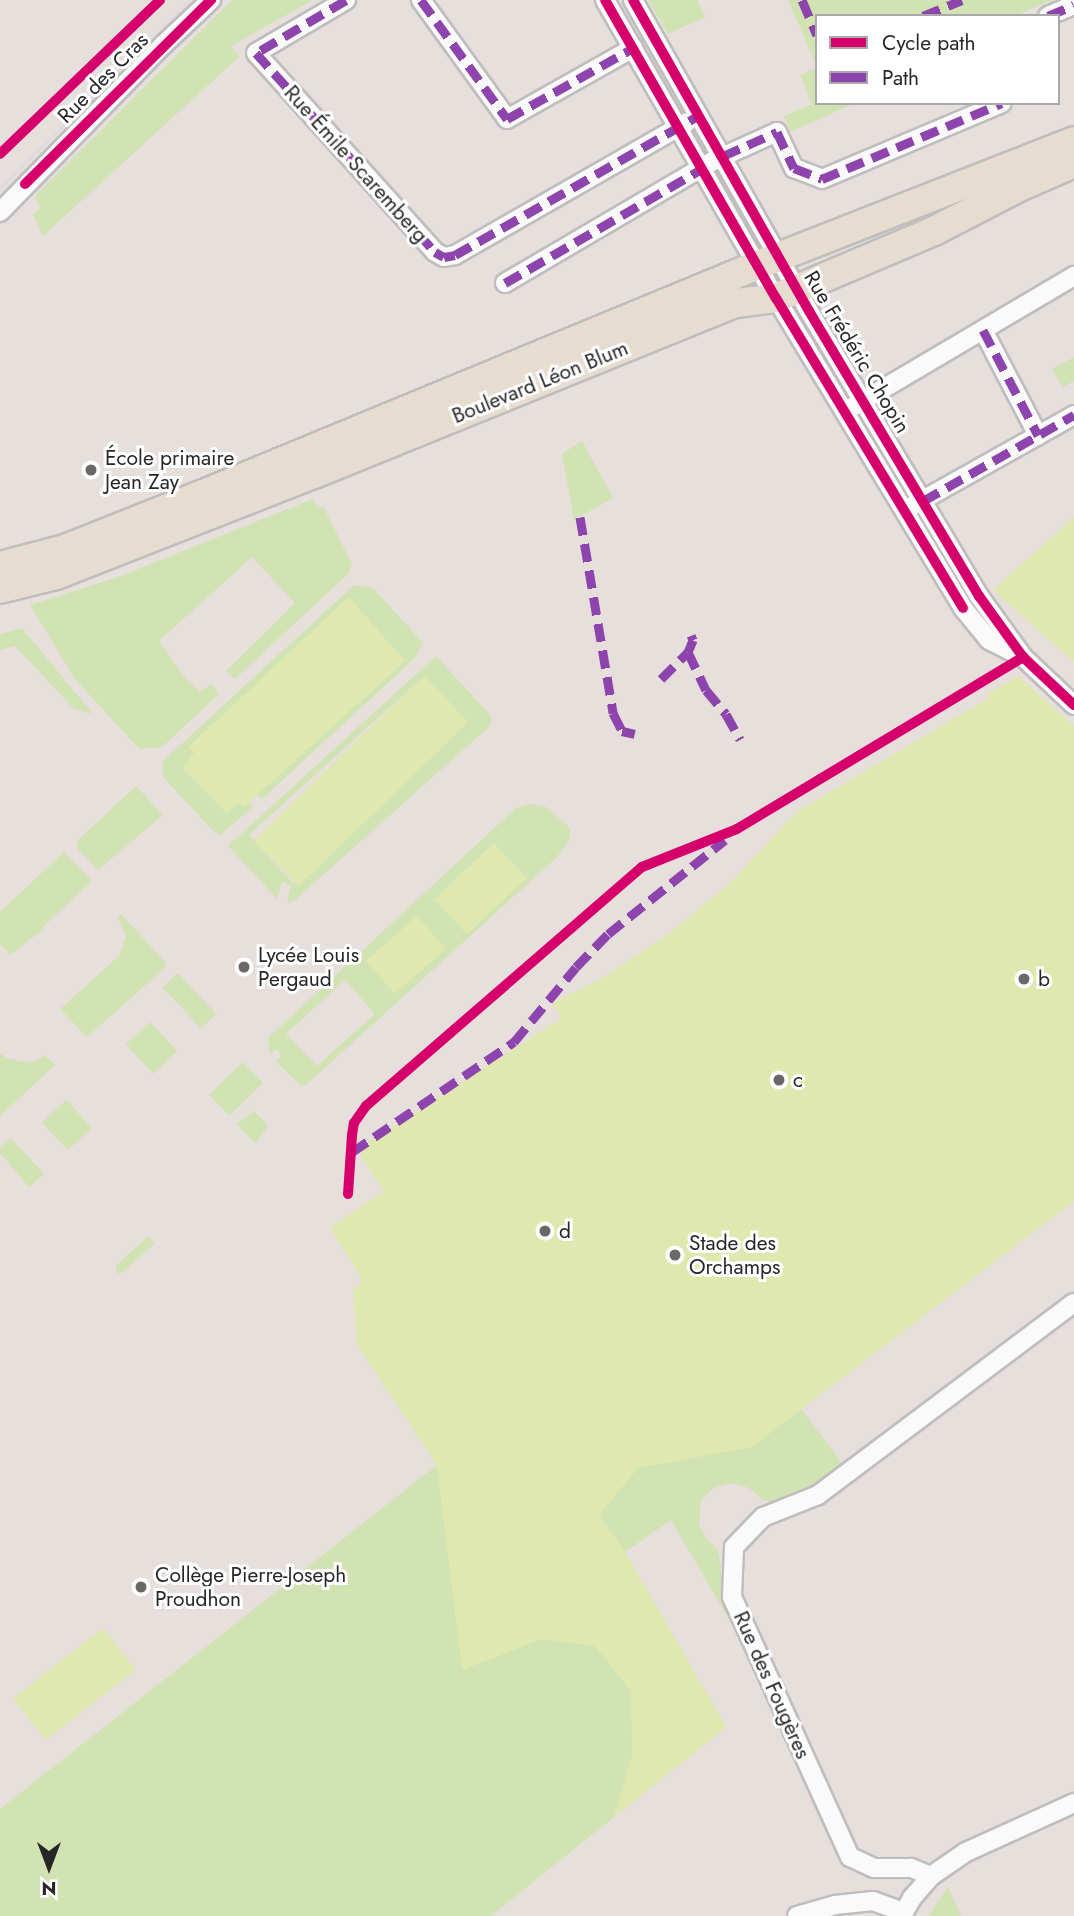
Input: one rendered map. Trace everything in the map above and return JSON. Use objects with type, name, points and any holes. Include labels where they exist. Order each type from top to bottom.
[{"type":"main road","name":"Boulevard Léon Blum","points":[[0,566],[65,549],[768,262],[1074,141]]},
{"type":"main road","name":"Boulevard Léon Blum","points":[[0,589],[82,565],[736,303],[786,294],[934,231],[1017,188],[1074,163]]},
{"type":"street","name":"Rue des Cras","points":[[3,203],[211,0]]},
{"type":"street","name":"Rue Émile Scaremberg","points":[[346,0],[256,53],[435,252],[443,257],[455,255],[699,115]]},
{"type":"street","points":[[421,0],[507,120],[633,48]]},
{"type":"street","name":"Rue Frédéric Chopin","points":[[605,0],[703,168],[768,262],[786,294],[801,337],[963,608],[989,639],[1023,657]]},
{"type":"street","name":"Rue Frédéric Chopin","points":[[633,0],[723,156],[768,262]]},
{"type":"street","points":[[1053,14],[1074,5]]},
{"type":"street","points":[[505,284],[723,156],[777,132],[794,168],[822,179],[997,105]]},
{"type":"street","name":"Rue Frédéric Chopin","points":[[846,412],[1074,276]]},
{"type":"street","name":"Rue Frédéric Chopin","points":[[786,294],[819,328],[864,399],[979,596],[1023,657],[1074,705]]},
{"type":"street","name":"Rue Frédéric Chopin","points":[[801,337],[819,328]]},
{"type":"street","points":[[983,330],[1038,435]]},
{"type":"street","points":[[903,511],[1074,415]]},
{"type":"street","points":[[963,608],[979,596]]},
{"type":"street","name":"Rue des Fougères","points":[[931,1876],[911,1868],[874,1868],[850,1857],[732,1597],[734,1547],[763,1517],[818,1494],[1074,1303]]},
{"type":"street","points":[[797,1916],[835,1905],[873,1902],[894,1906],[903,1914],[931,1876],[966,1852],[1074,1802]]},
{"type":"green space","points":[[232,0],[313,0],[231,46],[239,57],[43,236],[33,215],[40,207],[35,196]]},
{"type":"green space","points":[[648,0],[697,0],[705,17],[668,34]]},
{"type":"green space","points":[[788,0],[1052,0],[1020,14],[815,14],[815,62]]},
{"type":"green space","points":[[815,69],[815,105],[851,105],[790,132],[784,116],[812,104],[800,75]]},
{"type":"green space","points":[[1074,357],[1074,381],[1063,387],[1052,369]]},
{"type":"green space","points":[[582,441],[613,498],[574,520],[562,454]]},
{"type":"green space","points":[[313,499],[318,508],[323,506],[352,564],[349,573],[235,679],[226,671],[295,603],[252,557],[159,641],[185,678],[200,692],[211,684],[219,694],[162,747],[139,749],[75,679],[30,605],[118,577]]},
{"type":"green space","points":[[1074,517],[1074,662],[993,590]]},
{"type":"green space","points":[[354,585],[373,588],[423,643],[414,659],[262,799],[189,747],[195,753],[183,769],[226,812],[238,803],[244,807],[249,802],[253,807],[220,835],[215,833],[163,777],[163,761]]},
{"type":"green space","points":[[349,597],[405,661],[244,807],[238,803],[227,813],[183,768],[194,753],[188,747]]},
{"type":"green space","points":[[22,628],[93,714],[74,709],[15,646],[0,650],[0,634]]},
{"type":"green space","points":[[436,656],[491,716],[491,725],[293,902],[287,903],[291,885],[282,882],[277,899],[228,846]],"holes":[[[424,676],[294,884],[249,835]]]},
{"type":"green space","points":[[424,676],[468,722],[299,886],[254,840]]},
{"type":"green space","name":"Stade des Orchamps","points":[[1018,676],[1074,726],[1074,1201],[752,1447],[638,1468],[599,1515],[625,1552],[726,1727],[614,1817],[632,1755],[631,1691],[595,1646],[542,1639],[462,1670],[437,1465],[357,1345],[353,1288],[363,1281],[330,1228],[384,1191],[362,1158],[360,1148],[562,1018],[552,1003],[603,978],[672,931],[729,884],[798,811],[989,698],[987,694]]},
{"type":"green space","points":[[136,786],[163,815],[98,870],[78,849],[77,841]]},
{"type":"green space","points":[[529,804],[546,807],[570,828],[570,839],[557,857],[306,1085],[301,1086],[276,1061],[281,1055],[276,1049],[270,1054],[268,1038],[516,808]],"holes":[[[345,980],[375,1014],[317,1066],[286,1034]]]},
{"type":"green space","points":[[494,843],[527,878],[467,934],[434,899]]},
{"type":"green space","points":[[64,852],[92,881],[43,927],[44,929],[10,955],[0,944],[0,912]]},
{"type":"green space","points":[[121,914],[166,963],[166,967],[87,1037],[60,1009],[120,955],[126,936],[118,918]]},
{"type":"green space","points":[[417,916],[446,949],[395,994],[366,961]]},
{"type":"green space","points":[[178,973],[216,1014],[201,1028],[163,987]]},
{"type":"green space","points":[[150,1022],[177,1051],[153,1074],[126,1045]]},
{"type":"green space","points":[[0,1053],[7,1058],[25,1062],[35,1061],[45,1055],[55,1065],[0,1116]]},
{"type":"green space","points":[[243,1062],[263,1083],[229,1116],[209,1095]]},
{"type":"green space","points":[[66,1100],[92,1128],[68,1150],[42,1123]]},
{"type":"green space","points":[[254,1111],[268,1126],[255,1144],[237,1124]]},
{"type":"green space","points":[[11,1138],[44,1174],[29,1187],[0,1153],[0,1147]]},
{"type":"green space","points":[[148,1236],[155,1243],[122,1273],[116,1273],[116,1266]]},
{"type":"green space","points":[[700,1380],[801,1409],[844,1466],[811,1489],[778,1504],[763,1500],[749,1488],[732,1483],[713,1488],[701,1501],[699,1525],[708,1541],[717,1548],[721,1566],[721,1595],[735,1630],[671,1520],[625,1552],[726,1727],[491,1916],[0,1916],[0,1809],[437,1465]]},
{"type":"green space","points":[[103,1628],[136,1670],[46,1740],[13,1698]]},
{"type":"green space","points":[[948,1887],[961,1916],[928,1916]]},
{"type":"tram line","points":[[0,189],[190,0]]},
{"type":"marked path","points":[[346,0],[256,53],[435,252],[444,257],[455,255],[699,115]]},
{"type":"marked path","points":[[421,0],[507,119],[633,48]]},
{"type":"marked path","points":[[802,0],[815,30]]},
{"type":"marked path","points":[[928,14],[962,0]]},
{"type":"marked path","points":[[1053,14],[1074,5]]},
{"type":"marked path","points":[[723,156],[777,132],[794,168],[822,179],[997,105]]},
{"type":"marked path","points":[[505,283],[703,168]]},
{"type":"marked path","points":[[983,330],[1038,435]]},
{"type":"marked path","points":[[923,501],[1074,415]]},
{"type":"marked path","points":[[580,517],[613,713],[622,731],[635,734]]},
{"type":"marked path","points":[[661,679],[688,652],[693,640],[691,635]]},
{"type":"marked path","points":[[688,652],[706,690],[726,714],[740,739]]},
{"type":"marked path","points":[[352,1152],[514,1042],[576,967],[608,934],[725,840]]},
{"type":"cycle path","points":[[0,154],[160,0]]},
{"type":"cycle path","points":[[25,184],[211,0]]},
{"type":"cycle path","points":[[605,0],[776,298],[963,608]]},
{"type":"cycle path","points":[[633,0],[809,311],[979,596],[1023,657],[1074,705]]},
{"type":"cycle path","points":[[348,1194],[354,1123],[366,1106],[642,867],[737,829],[1023,657]]},
{"type":"place","name":"École primaire Jean Zay","points":[[91,470]]},
{"type":"place","name":"Lycée Louis Pergaud","points":[[244,967]]},
{"type":"place","name":"b","points":[[1024,979]]},
{"type":"place","name":"c","points":[[779,1080]]},
{"type":"place","name":"d","points":[[545,1231]]},
{"type":"place","name":"Stade des Orchamps","points":[[675,1255]]},
{"type":"place","name":"Collège Pierre-Joseph Proudhon","points":[[141,1587]]}]
